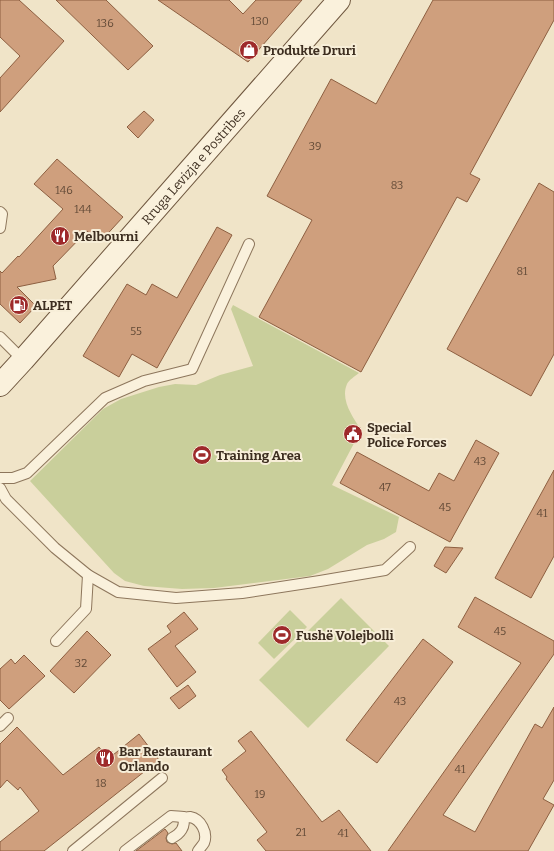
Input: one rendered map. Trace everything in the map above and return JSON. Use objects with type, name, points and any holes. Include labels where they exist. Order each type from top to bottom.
[{"type":"street","name":"Rruga Levizja e Postribes","points":[[0,385],[339,0]]},
{"type":"lane","points":[[0,212],[2,214],[0,228]]},
{"type":"lane","points":[[0,478],[13,478],[27,473],[105,398],[144,381],[192,369],[249,244]]},
{"type":"lane","points":[[0,337],[23,360]]},
{"type":"lane","points":[[0,488],[6,499],[55,548],[88,575],[118,592],[176,598],[242,593],[320,582],[385,570],[410,547]]},
{"type":"lane","points":[[56,641],[86,609],[88,575]]},
{"type":"lane","points":[[0,726],[8,718]]},
{"type":"lane","points":[[73,851],[162,778]]},
{"type":"lane","points":[[125,851],[171,816],[177,815],[190,817],[196,820],[204,829],[204,842],[198,851]]},
{"type":"lane","points":[[172,838],[180,832],[183,827],[183,817]]},
{"type":"green space","name":"Training Area","points":[[233,305],[359,373],[347,384],[345,396],[348,408],[361,430],[332,485],[399,517],[396,532],[384,539],[367,545],[328,569],[310,576],[214,588],[182,589],[144,586],[125,581],[114,573],[30,481],[103,409],[121,399],[159,387],[175,384],[196,385],[220,375],[253,366],[231,309]]},
{"type":"green space","points":[[341,598],[389,646],[308,728],[259,680]]},
{"type":"green space","name":"Fushë Volejbolli","points":[[290,610],[307,627],[274,659],[258,643]]},
{"type":"building","points":[[0,0],[19,0],[64,41],[0,112],[0,78],[20,56],[0,37]]},
{"type":"building","points":[[56,0],[106,0],[153,46],[128,70]]},
{"type":"building","points":[[158,0],[229,0],[243,14],[256,0],[302,0],[248,62]]},
{"type":"building","points":[[433,0],[554,0],[554,20],[470,174],[480,179],[467,202],[457,197],[361,372],[259,317],[312,220],[267,196],[331,79],[376,104]]},
{"type":"building","points":[[144,111],[154,120],[138,138],[127,127]]},
{"type":"building","points":[[57,159],[123,217],[100,242],[87,231],[53,266],[56,279],[17,287],[36,306],[20,323],[0,304],[0,271],[2,273],[18,256],[19,257],[63,209],[34,184]]},
{"type":"building","points":[[539,183],[554,192],[554,354],[531,396],[447,349]]},
{"type":"building","points":[[217,227],[232,235],[157,368],[132,354],[119,377],[83,356],[127,284],[146,295],[152,284],[177,298]]},
{"type":"building","points":[[476,440],[499,453],[450,542],[340,483],[357,452],[429,491],[439,473],[454,481]]},
{"type":"building","points":[[554,470],[554,556],[531,598],[495,578]]},
{"type":"building","points":[[445,547],[463,548],[446,573],[434,566]]},
{"type":"building","points":[[475,597],[554,641],[554,654],[443,815],[475,832],[535,724],[542,728],[554,707],[554,780],[543,799],[554,805],[528,851],[388,851],[521,663],[458,627]]},
{"type":"building","points":[[184,612],[198,629],[175,646],[196,672],[177,687],[148,649],[171,632],[167,626]]},
{"type":"building","points":[[87,631],[111,655],[74,693],[50,671]]},
{"type":"building","points":[[423,639],[453,662],[377,763],[346,740]]},
{"type":"building","points":[[24,655],[45,676],[9,709],[0,700],[0,669],[11,659],[15,664]]},
{"type":"building","points":[[188,685],[196,696],[179,709],[170,698]]},
{"type":"building","points":[[17,727],[63,775],[99,747],[108,759],[139,734],[159,760],[44,851],[0,851],[0,842],[39,811],[20,787],[18,790],[7,780],[0,788],[0,744]]},
{"type":"building","points":[[251,731],[322,822],[339,810],[371,851],[266,851],[257,840],[267,832],[226,779],[227,777],[222,770],[246,751],[238,741]]},
{"type":"building","points":[[165,829],[168,833],[166,838],[167,842],[172,844],[176,843],[182,851],[136,851]]},
{"type":"place","name":"Produkte Druri","points":[[249,50]]},
{"type":"place","name":"Melbourni","points":[[60,236]]},
{"type":"place","name":"ALPET","points":[[19,305]]},
{"type":"place","name":"Special Police Forces","points":[[353,434]]},
{"type":"place","name":"Training Area","points":[[202,455]]},
{"type":"place","name":"Fushë Volejbolli","points":[[282,635]]},
{"type":"place","name":"Bar Restaurant Orlando","points":[[105,758]]}]
